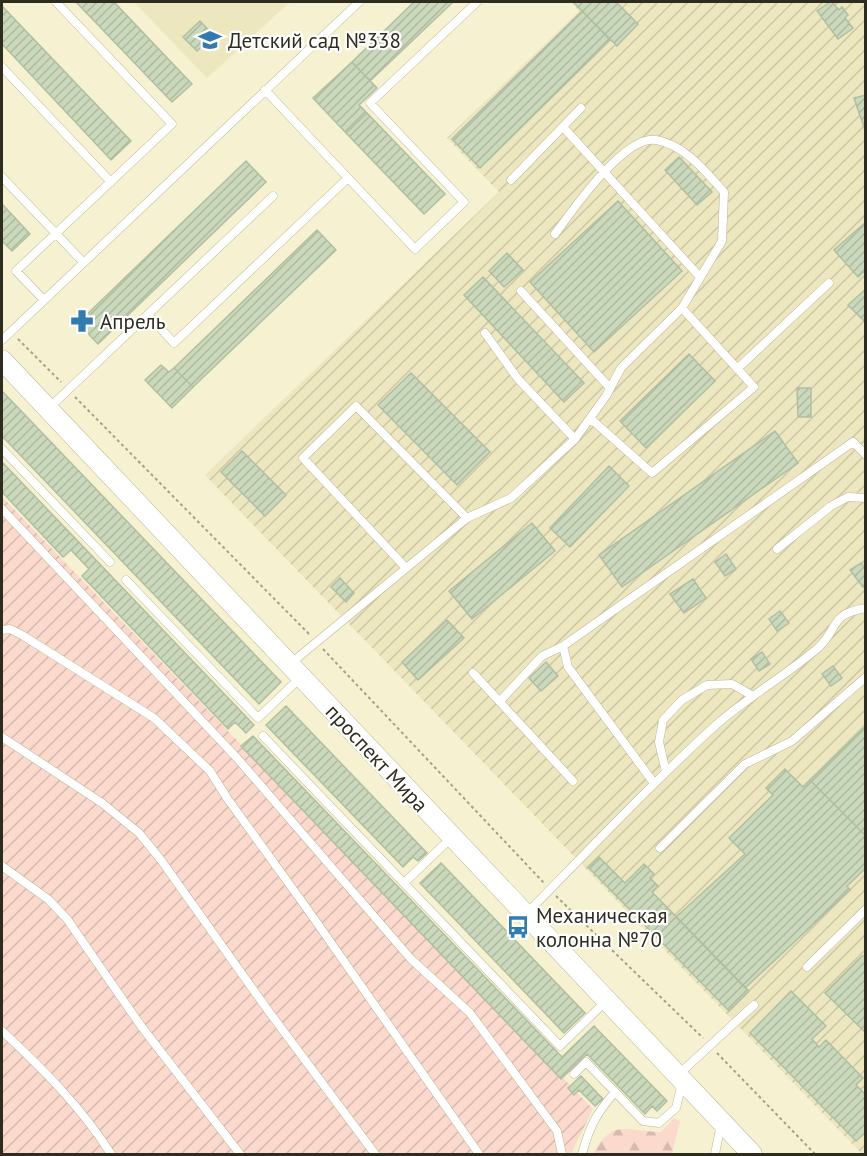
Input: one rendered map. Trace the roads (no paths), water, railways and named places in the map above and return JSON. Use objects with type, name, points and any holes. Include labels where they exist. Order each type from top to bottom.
[{"type":"street","name":"проспект Мира","points":[[2,360],[752,1155]]},
{"type":"lane","points":[[44,300],[16,271],[172,124],[56,2]]},
{"type":"lane","points":[[2,340],[358,2]]},
{"type":"lane","points":[[265,90],[415,249],[464,202],[370,103],[477,2]]},
{"type":"lane","points":[[2,67],[111,182]]},
{"type":"lane","points":[[511,180],[581,108]]},
{"type":"lane","points":[[563,127],[700,277]]},
{"type":"lane","points":[[126,580],[258,718],[316,642],[466,518],[511,498],[575,440],[591,419],[621,368],[682,308],[722,241],[724,192],[700,165],[680,149],[654,139],[635,144],[603,172],[555,234]]},
{"type":"lane","points":[[2,177],[83,262]]},
{"type":"lane","points":[[148,315],[174,343],[348,178]]},
{"type":"lane","points":[[48,410],[273,196]]},
{"type":"lane","points":[[737,369],[829,283]]},
{"type":"lane","points":[[521,291],[610,388]]},
{"type":"lane","points":[[591,419],[652,473],[754,387],[682,308]]},
{"type":"lane","points":[[485,333],[518,379],[575,440]]},
{"type":"lane","points":[[406,568],[303,458],[356,406],[466,518]]},
{"type":"lane","points":[[500,701],[542,656],[563,646],[853,442],[866,455]]},
{"type":"lane","points":[[2,449],[110,562]]},
{"type":"lane","points":[[777,549],[831,506],[848,497],[866,498]]},
{"type":"lane","points":[[2,509],[237,758],[411,959],[470,1013],[557,1131],[562,1155]]},
{"type":"lane","points":[[525,915],[654,783],[720,722],[820,645],[837,620],[851,611],[866,608]]},
{"type":"lane","points":[[2,630],[9,629],[22,635],[154,718],[210,771],[226,798],[308,910],[479,1155]]},
{"type":"lane","points":[[563,646],[567,667],[654,783]]},
{"type":"lane","points":[[473,673],[573,781]]},
{"type":"lane","points":[[660,848],[745,764],[792,741],[866,677]]},
{"type":"lane","points":[[666,772],[659,742],[663,720],[682,700],[707,685],[732,684],[753,696]]},
{"type":"lane","points":[[263,736],[560,1046],[606,1000]]},
{"type":"lane","points":[[2,737],[102,803],[139,833],[375,1155]]},
{"type":"lane","points":[[404,883],[452,837]]},
{"type":"lane","points":[[2,866],[49,900],[67,919],[141,1026],[240,1155]]},
{"type":"lane","points":[[807,967],[866,909]]},
{"type":"lane","points":[[574,1074],[586,1062],[643,1121],[659,1123],[676,1107],[680,1079],[710,1045],[754,1005]]},
{"type":"lane","points":[[2,1031],[47,1073],[101,1138],[111,1155]]},
{"type":"lane","points":[[582,1155],[590,1126],[598,1112],[615,1092]]},
{"type":"lane","points":[[715,1155],[721,1122]]},
{"type":"place","name":"Детский сад №338","points":[[210,40]]},
{"type":"place","name":"Апрель","points":[[82,321]]},
{"type":"place","name":"Механическая колонна №70","points":[[518,927]]}]
